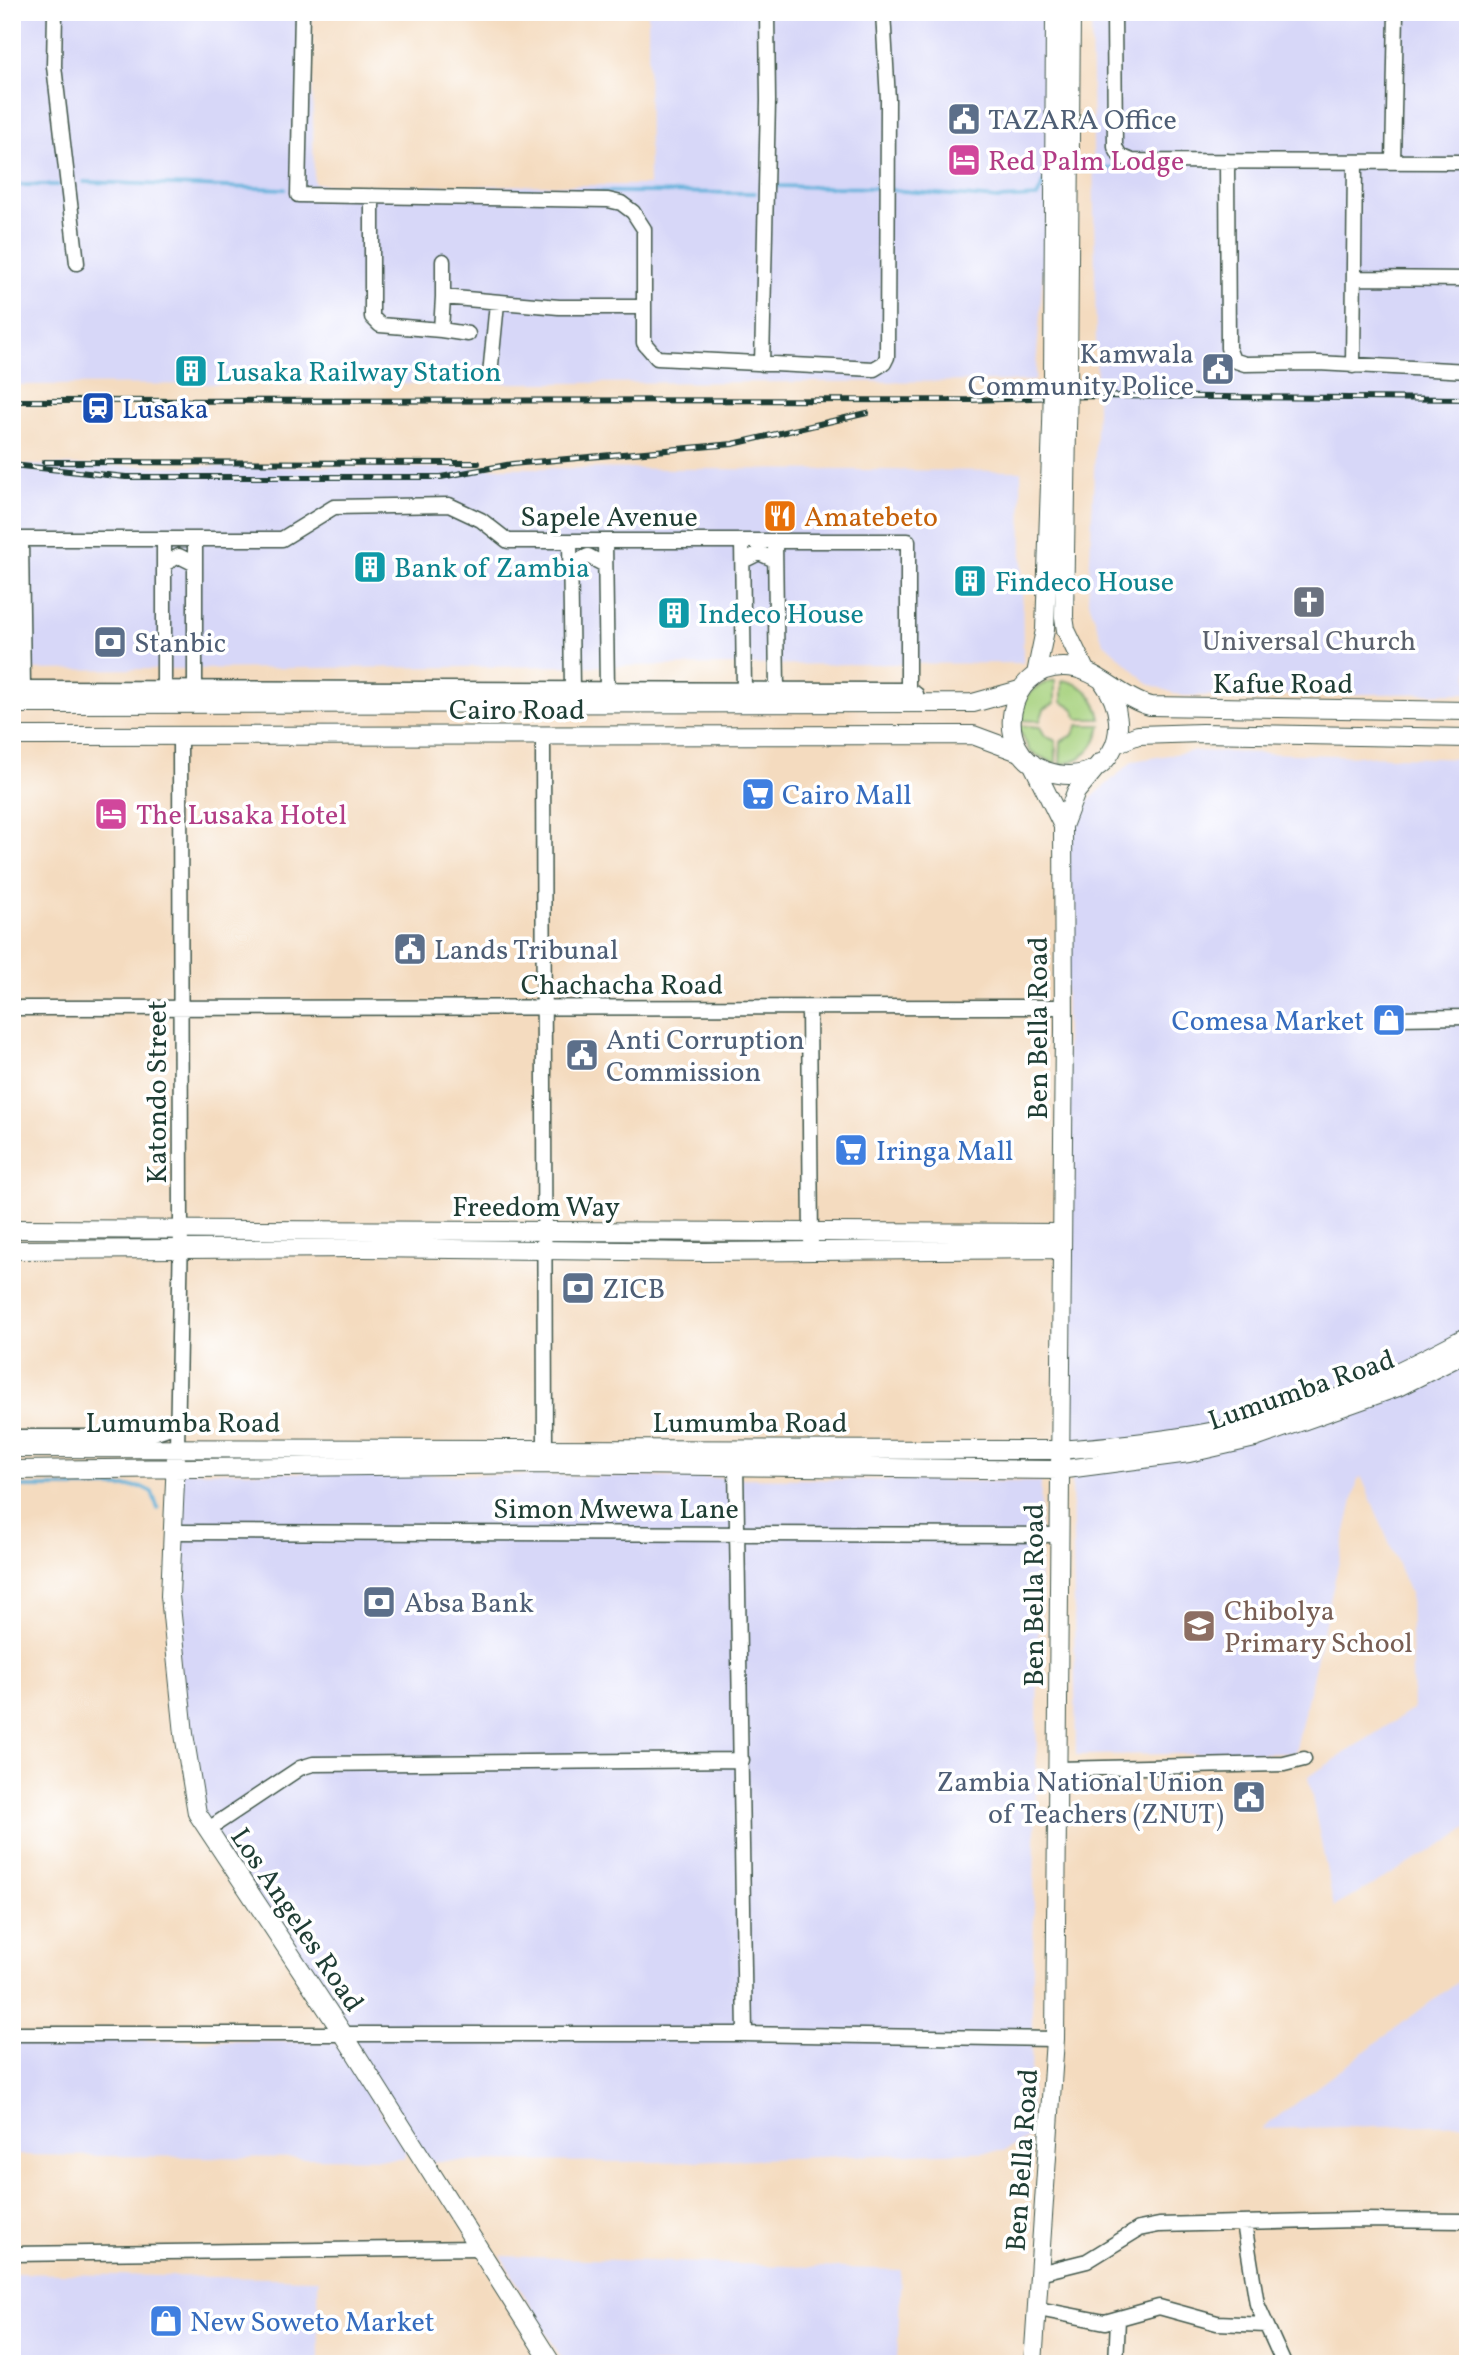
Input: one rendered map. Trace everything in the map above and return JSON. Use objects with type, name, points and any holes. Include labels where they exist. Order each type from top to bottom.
[{"type":"main road","points":[[1055,12],[1061,383]]},
{"type":"main road","points":[[1037,674],[1045,630],[1059,426],[1071,12]]},
{"type":"main road","points":[[1059,426],[1064,617],[1066,630],[1085,670]]},
{"type":"main road","points":[[1055,667],[1085,670],[1103,681],[1119,711],[1120,729],[1115,744],[1100,764],[1081,774],[1066,775],[1044,770],[1025,758],[1010,725],[1012,707],[1020,690],[1037,674],[1055,667]]},
{"type":"main road","name":"Kafue Road","points":[[1103,681],[1137,703],[1177,708],[1468,711]]},
{"type":"main road","name":"Cairo Road","points":[[18,696],[55,704],[139,696],[261,696],[359,703],[389,703],[427,696],[829,696],[972,702],[1020,690]]},
{"type":"main road","points":[[18,696],[33,719],[32,729],[19,736]]},
{"type":"main road","points":[[750,696],[764,718],[755,735]]},
{"type":"main road","points":[[781,696],[777,718],[779,728],[785,735]]},
{"type":"main road","points":[[359,703],[368,719],[366,728],[359,736]]},
{"type":"main road","points":[[389,703],[380,719],[389,736]]},
{"type":"main road","points":[[55,704],[47,719],[48,729],[55,736]]},
{"type":"main road","name":"Kafue Road","points":[[1115,744],[1138,735],[1202,733],[1468,738]]},
{"type":"main road","name":"Cairo Road","points":[[19,736],[973,735],[1025,758]]},
{"type":"main road","name":"Ben Bella Road","points":[[1025,758],[1063,826]]},
{"type":"main road","name":"Ben Bella Road","points":[[1033,2364],[1055,2039],[1064,1007],[1063,826],[1076,792],[1100,764]]},
{"type":"main road","name":"Freedom Way","points":[[12,1230],[704,1233],[811,1242],[1060,1241]]},
{"type":"main road","points":[[704,1233],[704,1252]]},
{"type":"main road","name":"Freedom Way","points":[[12,1250],[364,1248],[704,1252],[811,1242]]},
{"type":"main road","name":"Lumumba Road","points":[[12,1448],[1059,1450],[1185,1437],[1276,1418],[1338,1398],[1413,1365],[1468,1336]]},
{"type":"main road","name":"Lumumba Road","points":[[12,1470],[548,1464],[1059,1469],[1189,1453],[1255,1438],[1398,1387],[1468,1352]]},
{"type":"main road","name":"Los Angeles Road","points":[[177,1448],[170,1596],[195,1807],[207,1830],[344,2035],[552,2364]]},
{"type":"street","points":[[55,12],[54,66],[77,263]]},
{"type":"street","points":[[302,12],[298,195],[608,200],[621,203],[633,212],[644,229],[644,343],[657,358],[874,369],[881,366],[887,356],[888,100],[883,12]]},
{"type":"street","points":[[762,363],[768,100],[767,12]]},
{"type":"street","points":[[1114,12],[1115,147],[1120,156],[1132,161],[1468,162]]},
{"type":"street","points":[[1393,162],[1396,12]]},
{"type":"street","points":[[1227,162],[1228,348],[1233,360],[1245,364],[1468,371]]},
{"type":"street","points":[[1353,366],[1355,162]]},
{"type":"street","points":[[372,196],[372,317],[380,325],[468,334]]},
{"type":"street","points":[[441,330],[443,261]]},
{"type":"street","points":[[1354,278],[1468,279]]},
{"type":"street","points":[[443,297],[497,303],[644,307]]},
{"type":"street","points":[[490,375],[497,303]]},
{"type":"street","name":"Sapele Avenue","points":[[17,539],[282,539],[334,507],[449,505],[481,520],[508,541],[908,541],[908,690]]},
{"type":"street","points":[[17,539],[18,696],[139,696],[164,689],[195,689],[261,696],[427,696],[572,689],[607,690],[649,696]]},
{"type":"street","points":[[164,539],[164,689]]},
{"type":"street","points":[[195,539],[195,689]]},
{"type":"street","points":[[570,541],[572,689]]},
{"type":"street","points":[[605,541],[607,690]]},
{"type":"street","points":[[742,541],[750,696]]},
{"type":"street","points":[[775,541],[781,696]]},
{"type":"street","points":[[743,561],[759,553],[775,561]]},
{"type":"street","points":[[164,564],[179,556],[195,564]]},
{"type":"street","points":[[571,564],[588,556],[605,565]]},
{"type":"street","points":[[829,696],[908,690],[931,702]]},
{"type":"street","name":"Katondo Street","points":[[177,1448],[181,1250],[180,736]]},
{"type":"street","points":[[543,736],[545,1448]]},
{"type":"street","name":"Chachacha Road","points":[[12,1008],[1064,1007]]},
{"type":"street","points":[[810,1008],[811,1242]]},
{"type":"street","points":[[1395,1018],[1468,1017]]},
{"type":"street","points":[[12,1437],[142,1437],[177,1425]]},
{"type":"street","points":[[736,1465],[745,2034]]},
{"type":"street","name":"Simon Mwewa Lane","points":[[173,1532],[1060,1535]]},
{"type":"street","points":[[1058,1769],[1284,1764],[1304,1759]]},
{"type":"street","points":[[207,1830],[300,1768],[313,1764],[742,1760]]},
{"type":"street","points":[[12,2034],[745,2034],[1055,2039]]},
{"type":"street","points":[[1039,2273],[1087,2261],[1139,2229],[1159,2225],[1355,2220],[1468,2221]]},
{"type":"street","points":[[1244,2224],[1252,2281],[1266,2325],[1284,2364]]},
{"type":"street","points":[[12,2254],[479,2248]]},
{"type":"street","points":[[1038,2309],[1105,2322],[1159,2307],[1217,2323],[1266,2325]]},
{"type":"street","points":[[1116,2364],[1118,2319]]},
{"type":"shaded area","points":[[12,12],[311,12],[314,183],[335,186],[649,185],[648,12],[1062,12],[1035,381],[12,385]]},
{"type":"shaded area","points":[[1091,12],[1468,12],[1468,693],[1182,696],[1149,684],[1103,642],[1088,599],[1097,409]]},
{"type":"shaded area","points":[[12,465],[1021,471],[1023,663],[12,670]]},
{"type":"shaded area","points":[[1193,751],[1468,759],[1468,1827],[1449,1841],[1334,1907],[1308,1777],[1413,1709],[1410,1593],[1362,1478],[1358,1479],[1295,1753],[1076,1755],[1063,823],[1133,761]]},
{"type":"shaded area","points":[[177,1471],[1041,1482],[1030,2137],[1003,2151],[662,2162],[424,2161],[197,1810],[171,1603]]},
{"type":"shaded area","points":[[1468,1974],[1468,2124],[1261,2129]]},
{"type":"shaded area","points":[[12,2039],[334,2042],[406,2150],[404,2159],[12,2155]]},
{"type":"shaded area","points":[[501,2256],[901,2270],[897,2364],[565,2364]]},
{"type":"shaded area","name":"New Soweto Market","points":[[12,2273],[318,2279],[319,2364],[12,2364]]},
{"type":"green space","points":[[1055,680],[1055,703],[1044,709],[1040,721],[1017,720],[1029,694],[1040,685]]},
{"type":"green space","points":[[1062,680],[1077,684],[1093,698],[1101,719],[1078,719],[1073,708],[1062,702]]},
{"type":"green space","points":[[1017,725],[1040,727],[1045,736],[1056,741],[1056,764],[1030,752]]},
{"type":"green space","points":[[1078,725],[1101,725],[1096,740],[1082,757],[1060,764],[1061,741],[1072,736]]},
{"type":"waterway","points":[[1081,171],[1127,166]]},
{"type":"waterway","points":[[891,190],[998,199],[1037,197],[1046,178]]},
{"type":"waterway","points":[[84,182],[285,189]]},
{"type":"waterway","points":[[12,185],[58,185]]},
{"type":"waterway","points":[[771,186],[882,188]]},
{"type":"waterway","points":[[494,191],[755,193]]},
{"type":"waterway","points":[[12,1487],[142,1487],[152,1492],[158,1509]]},
{"type":"railway","points":[[12,401],[970,400],[1094,396],[1468,399]]},
{"type":"railway","points":[[12,465],[126,477],[441,477],[512,464],[733,444],[867,413]]},
{"type":"railway","points":[[44,462],[478,463]]},
{"type":"place","name":"TAZARA Office","points":[[964,119]]},
{"type":"place","name":"Red Palm Lodge","points":[[964,160]]},
{"type":"place","name":"Kamwala Community Police","points":[[1218,369]]},
{"type":"place","name":"Lusaka Railway Station","points":[[191,371]]},
{"type":"place","name":"Lusaka","points":[[98,408]]},
{"type":"place","name":"Amatebeto","points":[[780,516]]},
{"type":"place","name":"Bank of Zambia","points":[[370,567]]},
{"type":"place","name":"Findeco House","points":[[970,581]]},
{"type":"place","name":"Universal Church","points":[[1309,602]]},
{"type":"place","name":"Indeco House","points":[[674,613]]},
{"type":"place","name":"Stanbic","points":[[110,642]]},
{"type":"place","name":"Cairo Mall","points":[[758,794]]},
{"type":"place","name":"The Lusaka Hotel","points":[[111,814]]},
{"type":"place","name":"Lands Tribunal","points":[[410,949]]},
{"type":"place","name":"Comesa Market","points":[[1389,1020]]},
{"type":"place","name":"Anti Corruption Commission","points":[[582,1055]]},
{"type":"place","name":"Iringa Mall","points":[[851,1150]]},
{"type":"place","name":"ZICB","points":[[578,1288]]},
{"type":"place","name":"Absa Bank","points":[[379,1602]]},
{"type":"place","name":"Chibolya Primary School","points":[[1199,1626]]},
{"type":"place","name":"Zambia National Union of Teachers (ZNUT)","points":[[1249,1797]]},
{"type":"place","name":"New Soweto Market","points":[[166,2321]]}]
